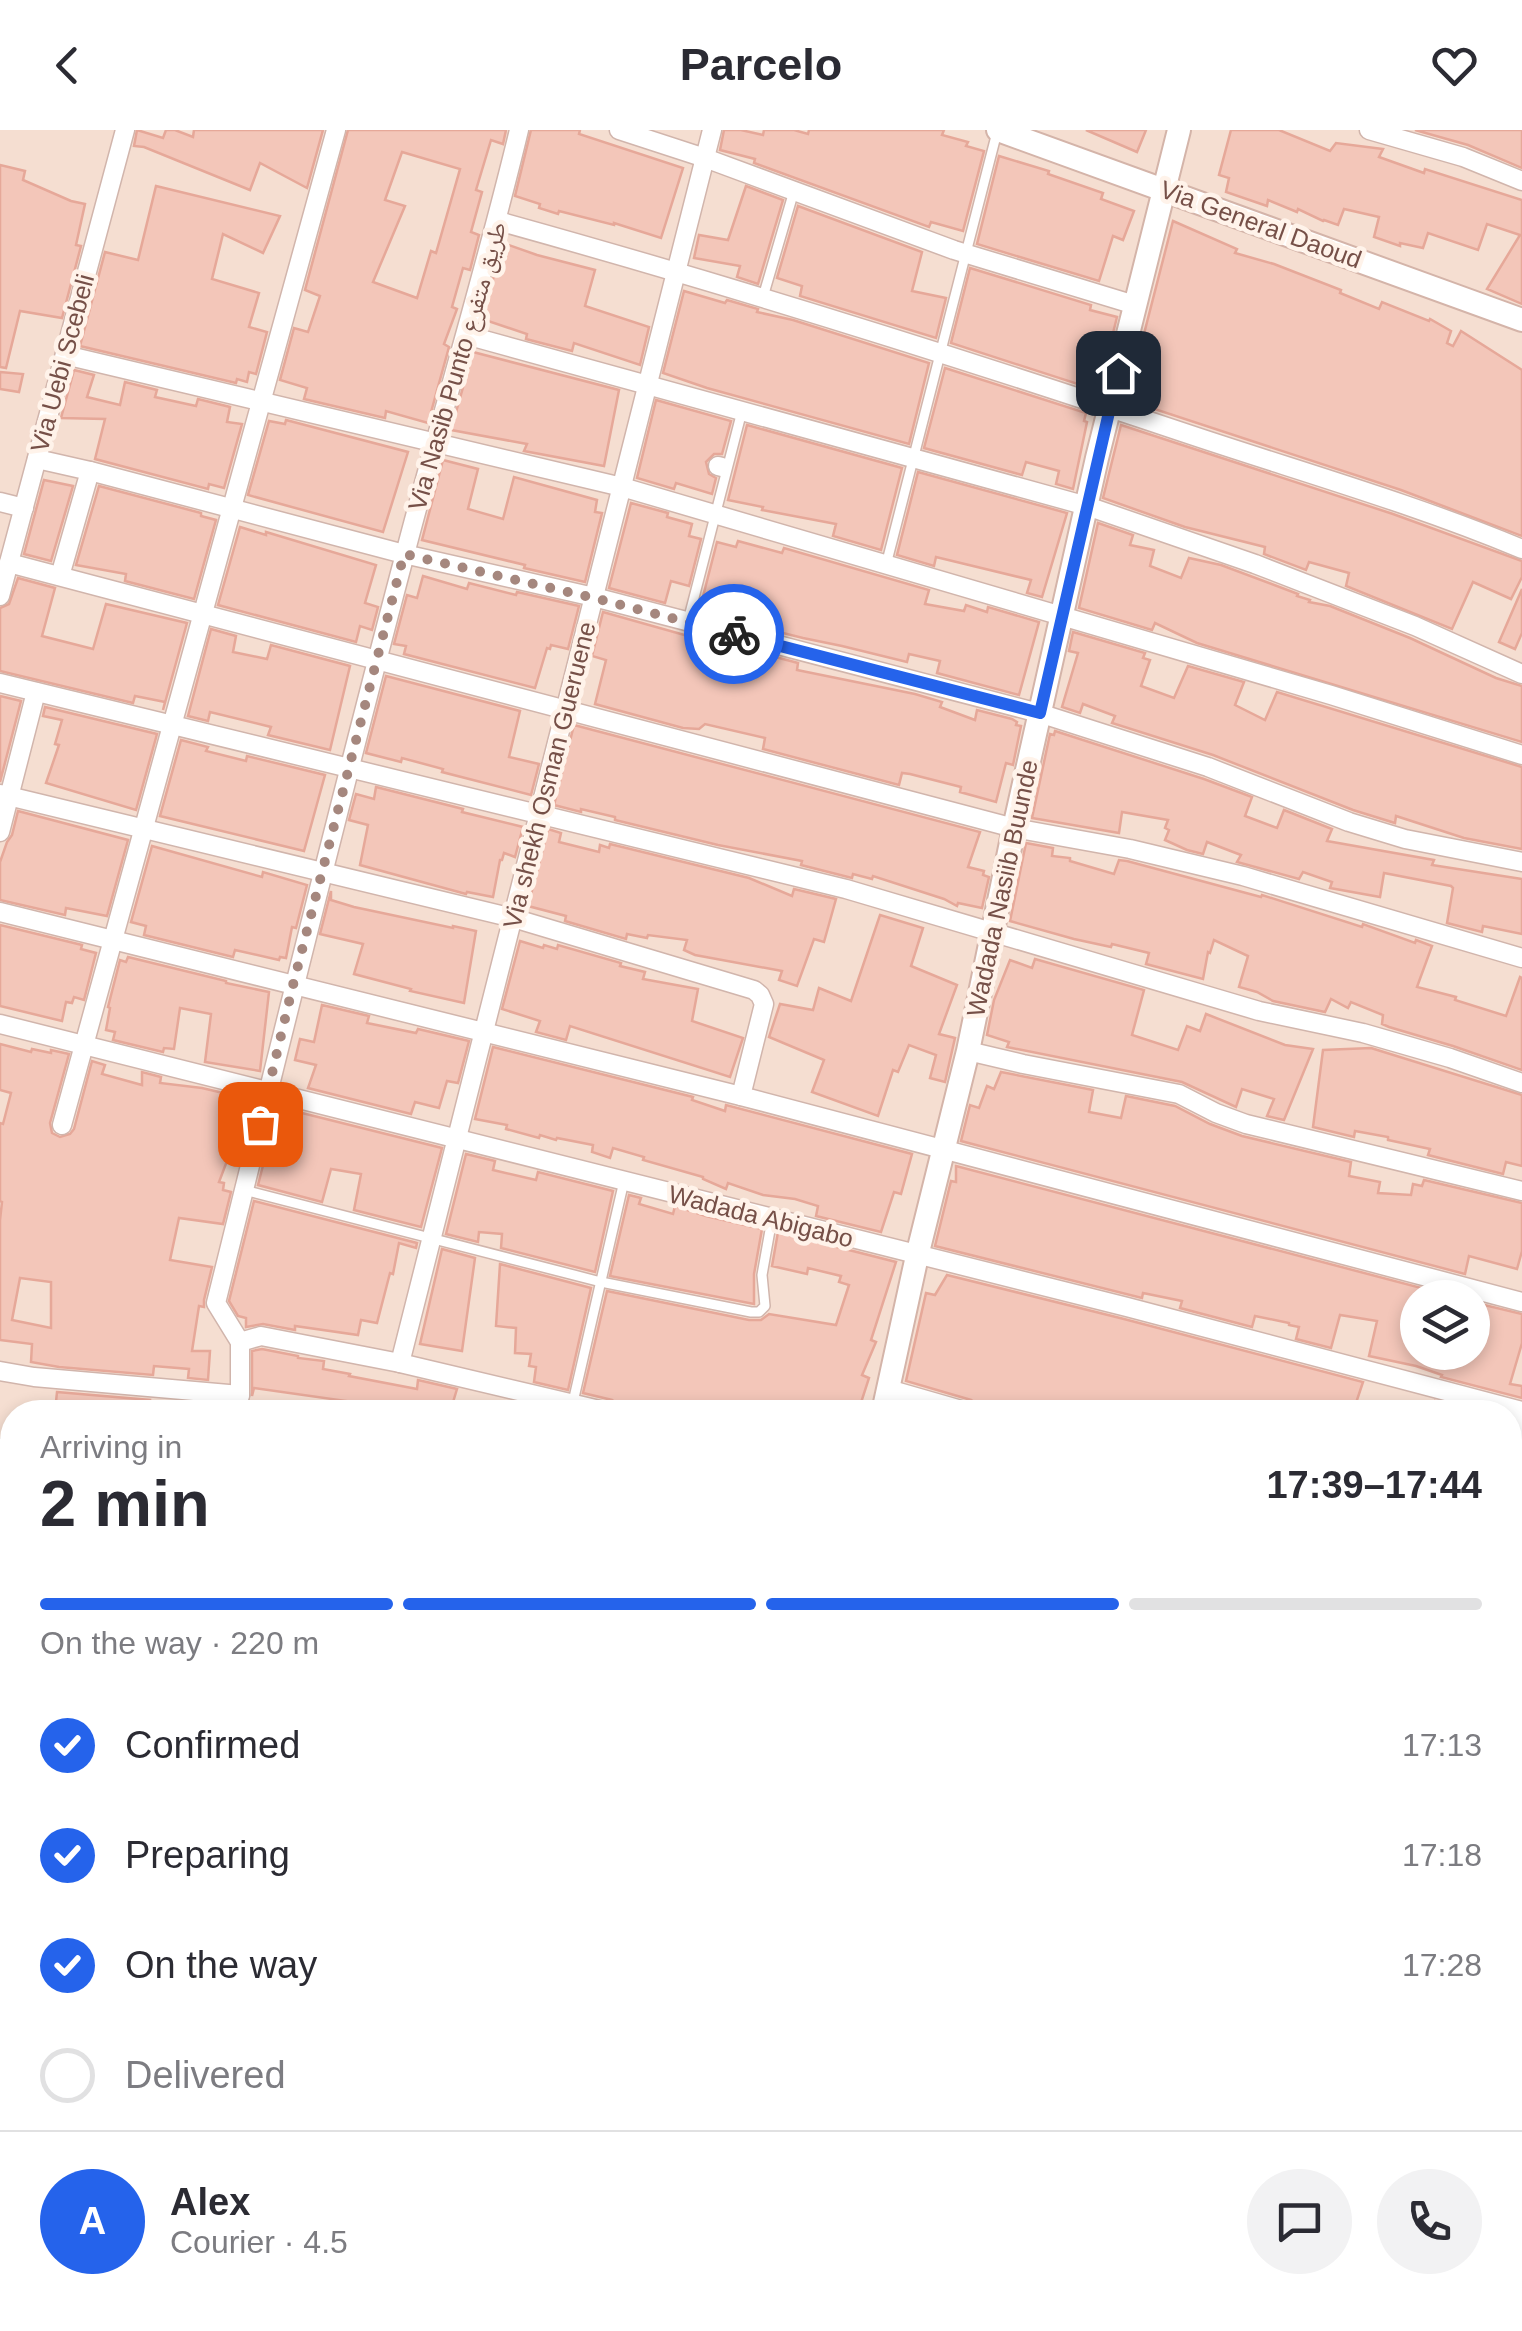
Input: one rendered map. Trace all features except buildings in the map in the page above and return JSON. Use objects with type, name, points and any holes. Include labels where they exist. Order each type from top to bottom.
[{"type":"street","name":"Via Uebi Scebeli","points":[[0,596],[124,130]]},
{"type":"street","points":[[62,1125],[336,130]]},
{"type":"street","name":"Via Nasib Punto طريق متفرع","points":[[238,1400],[240,1342],[216,1302],[404,554],[520,130]]},
{"type":"street","points":[[619,130],[966,254],[1135,305]]},
{"type":"street","name":"Via shekh Osman Gueruene","points":[[400,1362],[712,130]]},
{"type":"street","name":"Via General Daoud","points":[[998,130],[1522,320]]},
{"type":"street","name":"Wadada Nasiib Buunde","points":[[886,1400],[968,1051],[1061,617],[1179,130]]},
{"type":"street","points":[[1370,130],[1462,157],[1522,182]]},
{"type":"street","points":[[498,221],[677,271],[940,353],[1452,520],[1522,549]]},
{"type":"street","points":[[466,334],[1087,506],[1290,578],[1414,626],[1522,674]]},
{"type":"street","points":[[64,355],[622,486],[1522,755]]},
{"type":"street","points":[[37,458],[1040,713],[1208,767],[1348,822],[1405,839],[1522,862]]},
{"type":"street","points":[[60,576],[90,471]]},
{"type":"street","points":[[0,502],[24,508]]},
{"type":"street","points":[[9,563],[1014,828],[1243,876],[1522,958]]},
{"type":"street","points":[[0,683],[846,889],[1258,1011],[1381,1038],[1522,1083]]},
{"type":"street","points":[[0,832],[5,796],[36,692]]},
{"type":"street","points":[[5,796],[513,918],[754,990],[764,1004],[741,1096]]},
{"type":"street","points":[[0,912],[741,1096],[1522,1302]]},
{"type":"street","name":"Wadada Abigabo","points":[[0,1024],[1127,1307],[1480,1400]]},
{"type":"street","points":[[968,1051],[1180,1094],[1246,1124],[1522,1191]]},
{"type":"street","points":[[240,1342],[261,1336],[400,1362],[557,1400]]},
{"type":"street","points":[[0,1370],[209,1400]]},
{"type":"street","points":[[888,1388],[928,1400]]},
{"type":"lane","points":[[886,565],[998,130]]},
{"type":"lane","points":[[763,297],[794,191]]},
{"type":"lane","points":[[688,622],[742,411]]},
{"type":"lane","points":[[574,1400],[624,1181]]},
{"type":"lane","points":[[244,1190],[600,1282],[758,1312],[765,1306],[762,1275],[772,1219]]},
{"type":"shaded area","points":[[0,130],[1522,130],[1522,1400],[0,1400]]},
{"type":"way so far","points":[[260,1124],[404,554],[734,634]]},
{"type":"route","points":[[734,634],[1040,713],[1118,373]]}]
